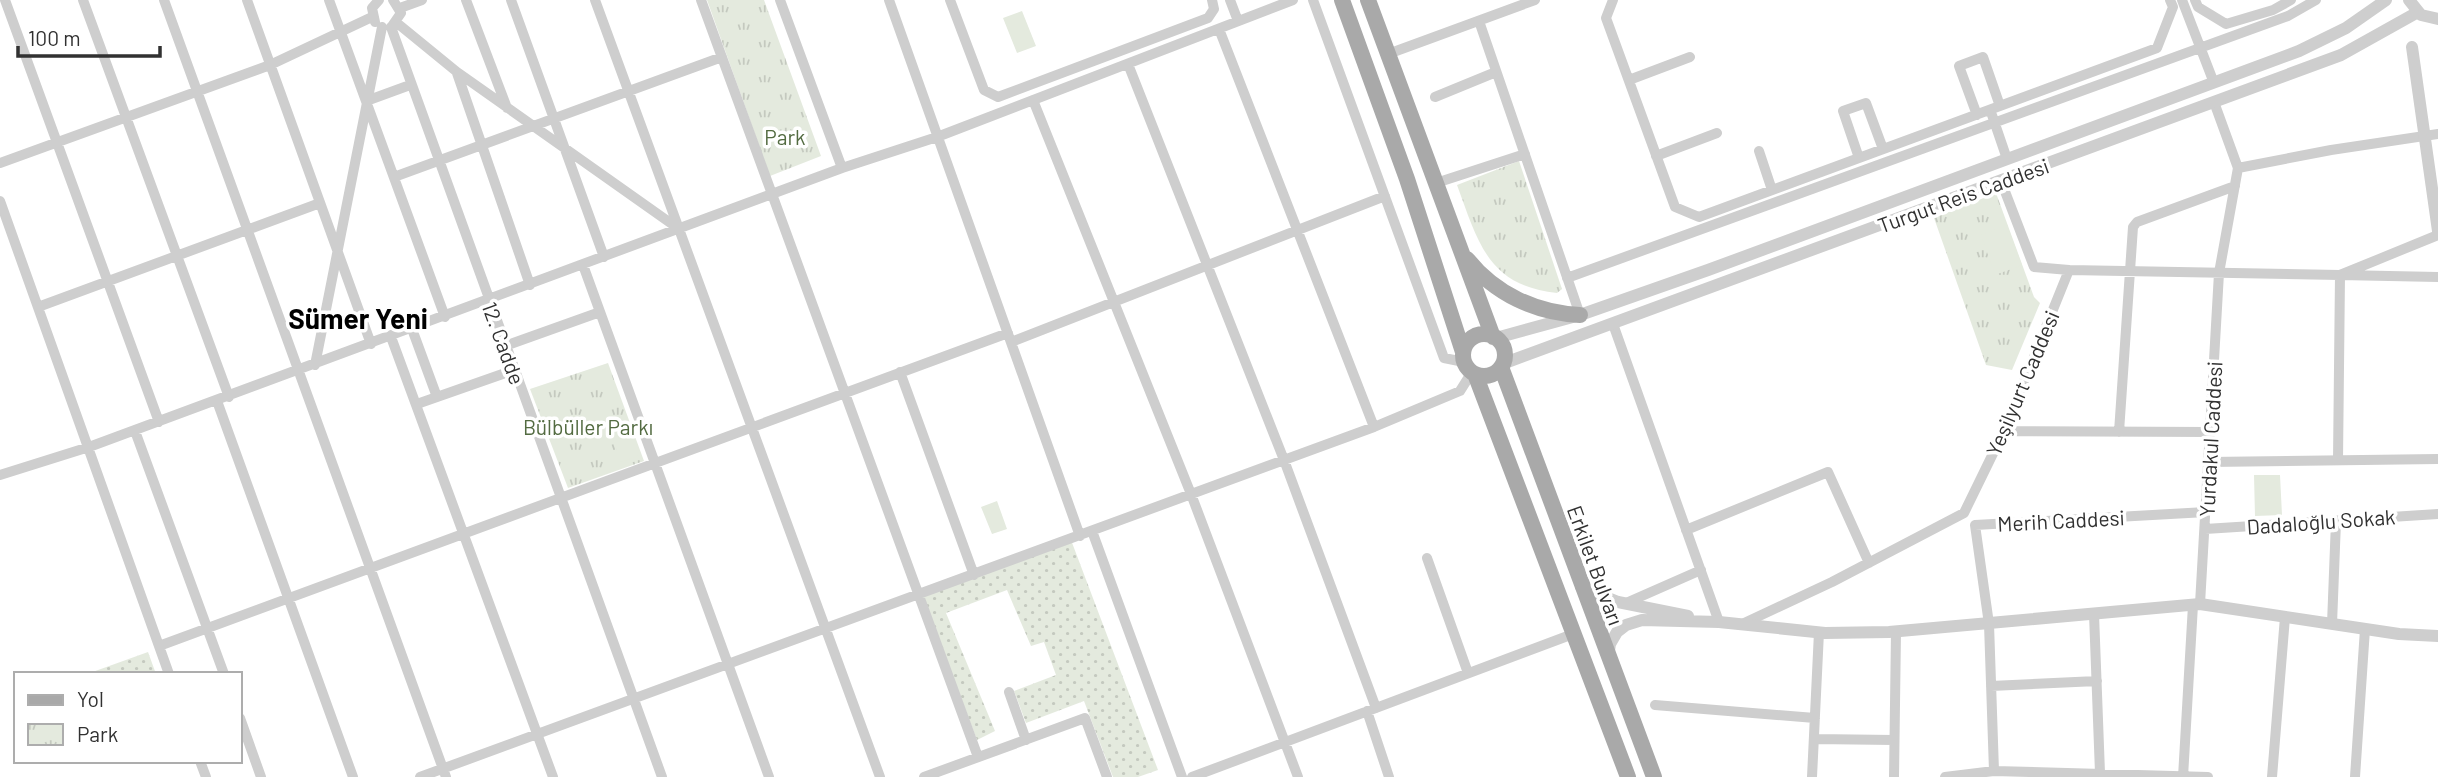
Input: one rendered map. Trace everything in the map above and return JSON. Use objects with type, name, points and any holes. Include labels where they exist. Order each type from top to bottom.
[{"type":"main road","points":[[1342,0],[1417,208],[1468,365],[1628,777]]},
{"type":"main road","points":[[1368,0],[1494,338],[1504,349],[1502,366],[1490,375],[1468,365]]},
{"type":"main road","points":[[1461,253],[1487,279],[1517,300],[1553,312],[1580,315]]},
{"type":"main road","points":[[1468,365],[1474,337],[1494,338]]},
{"type":"main road","name":"Erkilet Bulvarı","points":[[1502,366],[1581,587],[1654,777]]},
{"type":"street","points":[[5,0],[159,422]]},
{"type":"street","points":[[83,0],[229,397]]},
{"type":"street","points":[[164,0],[445,773]]},
{"type":"street","points":[[247,0],[371,344]]},
{"type":"street","points":[[329,0],[339,32],[369,103],[445,317]]},
{"type":"street","points":[[315,365],[369,103],[390,25],[397,4],[422,0]]},
{"type":"street","points":[[466,0],[507,108]]},
{"type":"street","points":[[511,0],[604,257]]},
{"type":"street","points":[[595,0],[880,777]]},
{"type":"street","points":[[701,0],[978,757]]},
{"type":"street","points":[[780,0],[842,168]]},
{"type":"street","points":[[889,0],[1080,536]]},
{"type":"street","points":[[950,0],[984,90],[998,97],[1208,18],[1214,9],[1212,0]]},
{"type":"street","points":[[1230,0],[1238,21]]},
{"type":"street","points":[[0,475],[89,447],[229,397],[842,168],[937,137],[1293,0]]},
{"type":"street","points":[[420,777],[445,773],[537,734],[1374,427],[1460,391],[1468,365],[1444,358],[1313,0]]},
{"type":"street","points":[[1388,54],[1535,0]]},
{"type":"street","points":[[1613,0],[1606,18],[1675,207],[1699,217],[2157,48],[2173,7],[2170,0]]},
{"type":"street","points":[[2182,0],[2214,83]]},
{"type":"street","points":[[2195,0],[2198,7],[2226,24],[2273,10],[2291,0]]},
{"type":"street","points":[[1567,278],[2288,16],[2316,0]]},
{"type":"street","name":"Turgut Reis Caddesi","points":[[1494,338],[1580,315],[2214,83],[2315,44],[2346,28],[2386,0]]},
{"type":"street","points":[[2409,0],[2418,12],[2438,19]]},
{"type":"street","points":[[372,17],[375,1]]},
{"type":"street","name":"Turgut Reis Caddesi","points":[[1502,366],[2341,55],[2418,12]]},
{"type":"street","points":[[0,163],[270,65],[372,17],[390,25],[678,229]]},
{"type":"street","points":[[1479,21],[1580,315]]},
{"type":"street","name":"12. Cadde","points":[[390,25],[662,777]]},
{"type":"street","points":[[1219,29],[1374,427]]},
{"type":"street","points":[[2340,275],[2438,233],[2431,136],[2412,47]]},
{"type":"street","points":[[394,177],[722,57]]},
{"type":"street","points":[[1629,80],[1690,57]]},
{"type":"street","points":[[1977,115],[1959,66],[1983,57],[1995,108],[1994,122],[2007,159]]},
{"type":"street","points":[[1128,64],[1284,460],[1371,710],[1388,777]]},
{"type":"street","points":[[457,72],[530,285]]},
{"type":"street","points":[[1435,97],[1496,72]]},
{"type":"street","points":[[369,103],[410,85]]},
{"type":"street","points":[[1033,100],[1191,494],[1298,777]]},
{"type":"street","points":[[1859,158],[1843,111],[1866,103],[1883,149]]},
{"type":"street","points":[[2214,103],[2238,168],[2330,150],[2431,136]]},
{"type":"street","points":[[1656,156],[1717,133]]},
{"type":"street","points":[[1759,151],[1772,190]]},
{"type":"street","points":[[1436,183],[1525,154]]},
{"type":"street","name":"Yurdakul Caddesi","points":[[2183,776],[2205,529],[2219,274],[2238,168]]},
{"type":"street","points":[[2001,181],[2034,267],[2219,274],[2438,277]]},
{"type":"street","points":[[2119,432],[2132,231],[2137,222],[2235,186]]},
{"type":"street","points":[[159,646],[900,372],[1114,302],[1385,196]]},
{"type":"street","points":[[0,201],[168,672]]},
{"type":"street","points":[[38,307],[320,203]]},
{"type":"street","points":[[583,265],[769,777]]},
{"type":"street","name":"Yeşilyurt Caddesi","points":[[1964,513],[2004,431],[2069,270]]},
{"type":"street","points":[[2338,460],[2340,275]]},
{"type":"street","points":[[505,346],[600,312]]},
{"type":"street","points":[[1613,324],[1719,622]]},
{"type":"street","points":[[412,329],[437,397]]},
{"type":"street","points":[[391,337],[553,777]]},
{"type":"street","points":[[417,404],[514,370]]},
{"type":"street","points":[[900,372],[974,575]]},
{"type":"street","points":[[217,401],[353,777]]},
{"type":"street","points":[[135,430],[223,672]]},
{"type":"street","points":[[2004,431],[2211,432]]},
{"type":"street","points":[[2209,462],[2438,459]]},
{"type":"street","points":[[1686,530],[1828,472],[1869,563]]},
{"type":"street","name":"Merih Caddesi","points":[[1994,771],[1989,624],[1975,525],[2206,512]]},
{"type":"street","points":[[1740,625],[1869,563],[1964,513],[1975,525]]},
{"type":"street","name":"Dadaloğlu Sokak","points":[[2205,529],[2438,513]]},
{"type":"street","points":[[2332,624],[2336,520]]},
{"type":"street","points":[[1092,531],[1182,777]]},
{"type":"street","points":[[1427,558],[1468,673]]},
{"type":"street","points":[[1626,603],[1701,570]]},
{"type":"street","points":[[1581,587],[1626,603],[1719,622],[1819,632],[1896,632],[2197,604],[2365,629],[2438,636]]},
{"type":"street","points":[[2095,614],[2099,773]]},
{"type":"street","points":[[2272,777],[2285,617]]},
{"type":"street","points":[[1608,657],[1613,638],[1632,623],[1719,622]]},
{"type":"street","points":[[2355,777],[2365,629]]},
{"type":"street","points":[[1812,777],[1819,632]]},
{"type":"street","points":[[1894,777],[1896,632]]},
{"type":"street","points":[[1192,777],[1573,634]]},
{"type":"street","points":[[1991,686],[2097,681]]},
{"type":"street","points":[[1009,692],[1027,740]]},
{"type":"street","points":[[1655,705],[1815,718]]},
{"type":"street","points":[[924,777],[1085,718],[1107,777]]},
{"type":"street","points":[[242,724],[261,777]]},
{"type":"street","points":[[1814,739],[1894,740]]},
{"type":"street","points":[[1945,777],[1994,771],[2208,777]]},
{"type":"green space","name":"Park","points":[[707,0],[764,0],[821,156],[770,176]]},
{"type":"green space","points":[[1022,11],[1036,46],[1017,53],[1003,18]]},
{"type":"green space","points":[[1519,161],[1562,289],[1557,293],[1534,289],[1501,271],[1480,242],[1457,185]]},
{"type":"green space","points":[[1996,193],[2034,297],[2040,303],[2012,370],[1986,365],[1934,218]]},
{"type":"green space","points":[[2007,225],[2022,265],[1995,275],[1981,235]]},
{"type":"green space","name":"Bülbüller Parkı","points":[[608,363],[644,461],[568,488],[530,389]]},
{"type":"green space","points":[[627,425],[638,456],[621,462],[610,431]]},
{"type":"green space","points":[[2254,475],[2280,475],[2282,515],[2255,516]]},
{"type":"green space","points":[[997,501],[1007,529],[992,534],[981,507]]},
{"type":"green space","points":[[1071,540],[1158,770],[1138,777],[1113,777],[1084,701],[1026,723],[1014,691],[1056,675],[1044,642],[1031,646],[1007,590],[946,613],[995,731],[977,740],[922,596]]},
{"type":"green space","points":[[148,652],[155,672],[93,672]]},
{"type":"district","name":"Sümer Yeni","points":[[358,318]]}]
